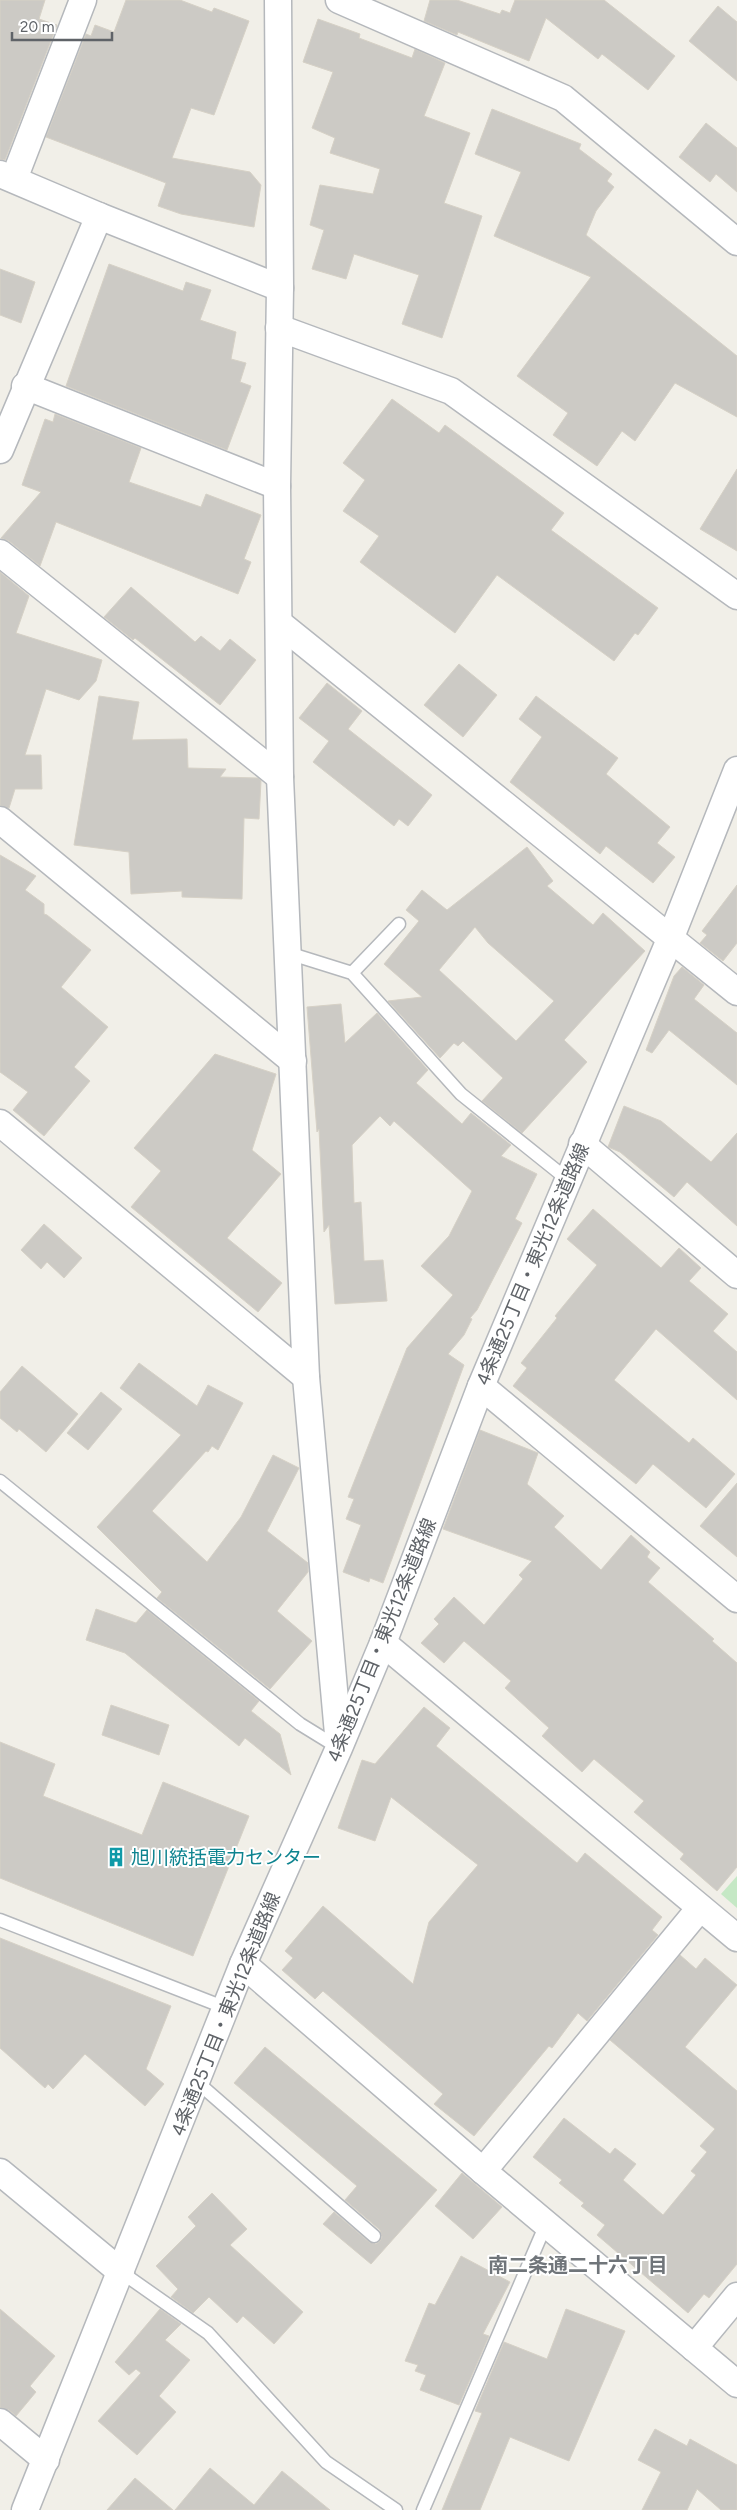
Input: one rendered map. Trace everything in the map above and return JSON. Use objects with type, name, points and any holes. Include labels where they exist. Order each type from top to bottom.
[{"type":"street","points":[[83,0],[7,176],[99,216],[280,288]]},
{"type":"street","points":[[339,0],[564,98],[737,242]]},
{"type":"street","points":[[277,1],[280,288],[277,486],[280,777],[306,1377],[339,1748]]},
{"type":"street","points":[[0,450],[25,386],[99,216]]},
{"type":"street","points":[[279,328],[450,391],[737,596]]},
{"type":"street","points":[[25,386],[277,486]]},
{"type":"street","points":[[0,553],[280,777]]},
{"type":"street","points":[[279,624],[671,936],[737,992]]},
{"type":"street","name":"4条通25丁目・東光12条道路線","points":[[25,2510],[244,1964],[383,1643],[481,1386],[671,936],[737,770]]},
{"type":"street","points":[[0,820],[293,1060]]},
{"type":"street","points":[[0,1123],[306,1377]]},
{"type":"street","points":[[582,1144],[737,1275]]},
{"type":"street","points":[[481,1386],[737,1599]]},
{"type":"street","points":[[383,1643],[737,1938]]},
{"type":"street","points":[[483,2171],[700,1908]]},
{"type":"street","points":[[244,1964],[483,2171],[737,2384]]},
{"type":"street","points":[[0,2172],[121,2272]]},
{"type":"street","points":[[694,2348],[737,2296]]},
{"type":"street","points":[[0,2422],[46,2460]]},
{"type":"lane","points":[[352,973],[399,924]]},
{"type":"lane","points":[[288,953],[352,973],[460,1094],[567,1179]]},
{"type":"lane","points":[[0,1481],[300,1724],[339,1748]]},
{"type":"lane","points":[[0,1920],[226,2008]]},
{"type":"lane","points":[[197,2082],[374,2236]]},
{"type":"lane","points":[[423,2510],[546,2224]]},
{"type":"lane","points":[[121,2272],[208,2333],[326,2462],[396,2510]]},
{"type":"green space","points":[[737,1876],[737,1908],[721,1894]]},
{"type":"building","points":[[0,0],[45,0],[39,19],[57,25],[5,160],[0,159]]},
{"type":"building","points":[[126,0],[180,0],[212,12],[214,8],[249,21],[214,115],[191,108],[172,158],[250,172],[261,185],[254,227],[181,214],[158,206],[166,183],[46,137],[86,34],[91,36],[95,25],[114,32]]},
{"type":"building","points":[[430,0],[457,0],[500,14],[502,10],[510,13],[515,0],[604,0],[675,56],[648,90],[602,54],[598,59],[546,18],[529,61],[458,32],[457,35],[424,21]]},
{"type":"building","points":[[718,6],[737,22],[737,81],[689,41]]},
{"type":"building","points":[[318,19],[360,34],[359,38],[412,58],[415,49],[445,63],[424,116],[470,133],[444,203],[482,216],[442,338],[402,324],[419,275],[354,254],[346,279],[312,269],[324,230],[310,225],[320,185],[373,194],[380,169],[330,153],[335,138],[312,128],[333,72],[303,62]]},
{"type":"building","points":[[492,109],[581,144],[579,149],[612,174],[607,181],[614,187],[596,211],[586,235],[737,356],[737,417],[675,383],[635,441],[622,431],[597,466],[553,435],[568,413],[517,376],[591,277],[494,236],[521,172],[475,154]]},
{"type":"building","points":[[706,123],[737,148],[737,192],[716,174],[710,182],[679,157]]},
{"type":"building","points":[[109,264],[183,291],[186,282],[211,290],[200,320],[236,332],[231,359],[246,363],[240,382],[251,386],[227,450],[66,386]]},
{"type":"building","points":[[0,269],[35,282],[21,323],[0,315]]},
{"type":"building","points":[[392,399],[439,433],[445,425],[564,513],[551,530],[658,608],[638,635],[635,633],[614,661],[497,575],[455,633],[360,562],[379,536],[343,511],[365,480],[343,463]]},
{"type":"building","points":[[55,414],[141,448],[129,482],[201,507],[206,494],[261,515],[244,559],[251,562],[238,594],[56,522],[40,566],[9,541],[1,538],[41,492],[22,485],[45,419],[53,422]]},
{"type":"building","points":[[737,469],[737,551],[700,529]]},
{"type":"building","points":[[0,572],[29,596],[16,633],[102,660],[96,681],[79,700],[46,689],[25,755],[41,755],[42,789],[15,789],[9,808],[0,805]]},
{"type":"building","points":[[131,587],[195,642],[201,636],[220,651],[230,639],[256,660],[220,705],[135,638],[133,640],[104,617]]},
{"type":"building","points":[[459,664],[497,695],[463,737],[424,705]]},
{"type":"building","points":[[327,683],[362,711],[348,729],[432,795],[408,826],[399,819],[394,826],[313,762],[329,741],[299,718]]},
{"type":"building","points":[[99,696],[139,702],[132,740],[187,739],[188,768],[226,769],[220,777],[258,778],[261,781],[259,819],[244,818],[242,899],[182,897],[182,891],[131,894],[129,852],[74,845]]},
{"type":"building","points":[[536,696],[618,758],[606,774],[670,827],[657,843],[675,857],[653,883],[606,846],[600,854],[510,782],[542,737],[519,719]]},
{"type":"building","points":[[527,847],[553,881],[547,886],[593,925],[603,913],[645,951],[564,1040],[587,1062],[522,1133],[482,1101],[503,1078],[463,1041],[458,1046],[454,1043],[440,1058],[388,1001],[422,997],[384,964],[419,921],[406,910],[422,890],[447,910]],"holes":[[[475,927],[488,943],[554,1001],[516,1041],[439,970]]]},
{"type":"building","points":[[0,855],[36,876],[25,890],[44,904],[44,914],[91,950],[61,987],[108,1027],[74,1067],[90,1081],[44,1136],[13,1110],[28,1092],[0,1072]]},
{"type":"building","points":[[737,885],[737,943],[723,961],[700,943],[707,935],[702,931]]},
{"type":"building","points":[[682,967],[704,985],[694,999],[737,1033],[737,1085],[669,1030],[652,1053],[646,1050],[674,976]]},
{"type":"building","points":[[341,1004],[345,1043],[377,1013],[428,1070],[416,1083],[462,1124],[471,1113],[511,1145],[501,1156],[537,1174],[515,1219],[522,1223],[477,1310],[470,1318],[472,1319],[464,1335],[448,1354],[464,1365],[383,1583],[370,1578],[369,1582],[343,1572],[361,1525],[346,1519],[354,1499],[348,1497],[407,1348],[453,1295],[421,1266],[449,1236],[472,1191],[394,1121],[390,1126],[380,1116],[352,1145],[354,1203],[361,1202],[364,1261],[383,1260],[387,1301],[335,1304],[329,1225],[324,1232],[319,1129],[317,1132],[307,1007]]},
{"type":"building","points":[[215,1054],[276,1074],[252,1150],[281,1174],[227,1238],[282,1283],[258,1312],[131,1207],[161,1171],[134,1148]]},
{"type":"building","points":[[624,1106],[661,1121],[711,1162],[737,1133],[737,1226],[687,1182],[674,1197],[620,1152],[608,1147]]},
{"type":"building","points":[[593,1209],[661,1268],[679,1248],[701,1268],[689,1281],[728,1314],[713,1331],[737,1352],[737,1400],[656,1329],[614,1380],[689,1443],[693,1438],[735,1474],[706,1508],[653,1464],[636,1484],[513,1386],[527,1368],[521,1363],[557,1318],[555,1316],[597,1265],[567,1239]]},
{"type":"building","points":[[44,1224],[82,1258],[64,1278],[47,1262],[41,1269],[21,1250]]},
{"type":"building","points":[[139,1363],[197,1406],[208,1385],[243,1403],[218,1450],[212,1446],[208,1452],[206,1451],[152,1511],[207,1562],[241,1517],[273,1455],[299,1468],[267,1531],[308,1563],[308,1572],[277,1611],[312,1641],[270,1689],[157,1598],[162,1592],[97,1527],[181,1435],[120,1388]]},
{"type":"building","points":[[22,1366],[78,1414],[46,1452],[19,1429],[17,1432],[0,1418],[0,1392]]},
{"type":"building","points":[[101,1392],[122,1409],[88,1450],[67,1433]]},
{"type":"building","points":[[480,1430],[538,1453],[527,1484],[564,1516],[554,1527],[601,1570],[631,1535],[650,1552],[647,1557],[660,1568],[648,1582],[714,1639],[712,1641],[737,1663],[737,1867],[717,1891],[680,1859],[684,1854],[634,1812],[644,1801],[594,1759],[582,1772],[542,1736],[549,1728],[505,1688],[511,1681],[464,1641],[444,1663],[421,1643],[439,1624],[434,1619],[454,1597],[484,1625],[523,1579],[519,1575],[532,1561],[443,1529]]},
{"type":"building","points":[[737,1483],[737,1557],[700,1526]]},
{"type":"building","points":[[96,1609],[136,1623],[147,1610],[259,1701],[251,1711],[280,1734],[291,1775],[245,1738],[239,1746],[125,1653],[86,1640]]},
{"type":"building","points":[[111,1705],[169,1725],[159,1755],[102,1735]]},
{"type":"building","points":[[424,1707],[450,1728],[436,1746],[577,1863],[585,1853],[662,1917],[652,1930],[658,1935],[587,2021],[578,2013],[552,2048],[549,2046],[474,2136],[434,2104],[443,2094],[323,1991],[315,1999],[282,1970],[293,1958],[285,1951],[323,1906],[413,1984],[429,1922],[478,1865],[391,1797],[375,1841],[338,1828],[362,1760],[375,1764]]},
{"type":"building","name":"旭川統括電力センター","points":[[0,1742],[55,1764],[43,1796],[142,1835],[163,1782],[249,1816],[193,1956],[0,1878]]},
{"type":"building","points":[[0,1938],[171,2006],[146,2069],[164,2084],[145,2106],[85,2054],[53,2089],[48,2084],[45,2088],[0,2048]]},
{"type":"building","points":[[680,1955],[696,1969],[705,1958],[737,1985],[685,2047],[737,2091],[737,2264],[709,2298],[704,2294],[688,2313],[597,2235],[605,2225],[581,2206],[584,2203],[559,2183],[562,2180],[533,2157],[564,2118],[610,2154],[615,2148],[636,2164],[623,2180],[663,2215],[696,2175],[691,2171],[707,2152],[700,2146],[715,2129],[610,2040]]},
{"type":"building","points":[[265,2047],[437,2190],[371,2264],[323,2224],[334,2212],[369,2242],[376,2244],[380,2241],[382,2237],[380,2230],[345,2200],[357,2186],[234,2083]]},
{"type":"building","points":[[462,2173],[502,2207],[473,2239],[435,2206]]},
{"type":"building","points":[[212,2193],[247,2229],[230,2245],[303,2312],[274,2344],[243,2316],[237,2323],[209,2297],[193,2313],[171,2297],[178,2289],[156,2266],[196,2226],[188,2217]]},
{"type":"building","points":[[461,2256],[510,2282],[483,2334],[489,2336],[459,2405],[420,2390],[426,2375],[415,2371],[418,2365],[405,2361],[429,2303],[435,2305]]},
{"type":"building","points":[[0,2309],[55,2356],[30,2386],[36,2392],[16,2416],[9,2410],[0,2407]]},
{"type":"building","points":[[160,2309],[181,2324],[165,2340],[190,2360],[159,2396],[176,2412],[137,2455],[98,2421],[141,2373],[136,2369],[129,2375],[115,2362]]},
{"type":"building","points":[[566,2309],[625,2331],[569,2461],[510,2437],[480,2510],[442,2510],[482,2413],[475,2411],[504,2342],[547,2359]]},
{"type":"building","points":[[655,2429],[687,2446],[690,2439],[737,2465],[737,2510],[721,2510],[697,2489],[687,2510],[642,2510],[661,2472],[638,2460]]},
{"type":"building","points":[[210,2468],[254,2505],[282,2471],[330,2510],[175,2510]]},
{"type":"building","points":[[135,2478],[173,2510],[107,2510]]},
{"type":"place","name":"旭川統括電力センター","points":[[116,1857]]},
{"type":"district","name":"南二条通二十六丁目","points":[[578,2265]]}]
